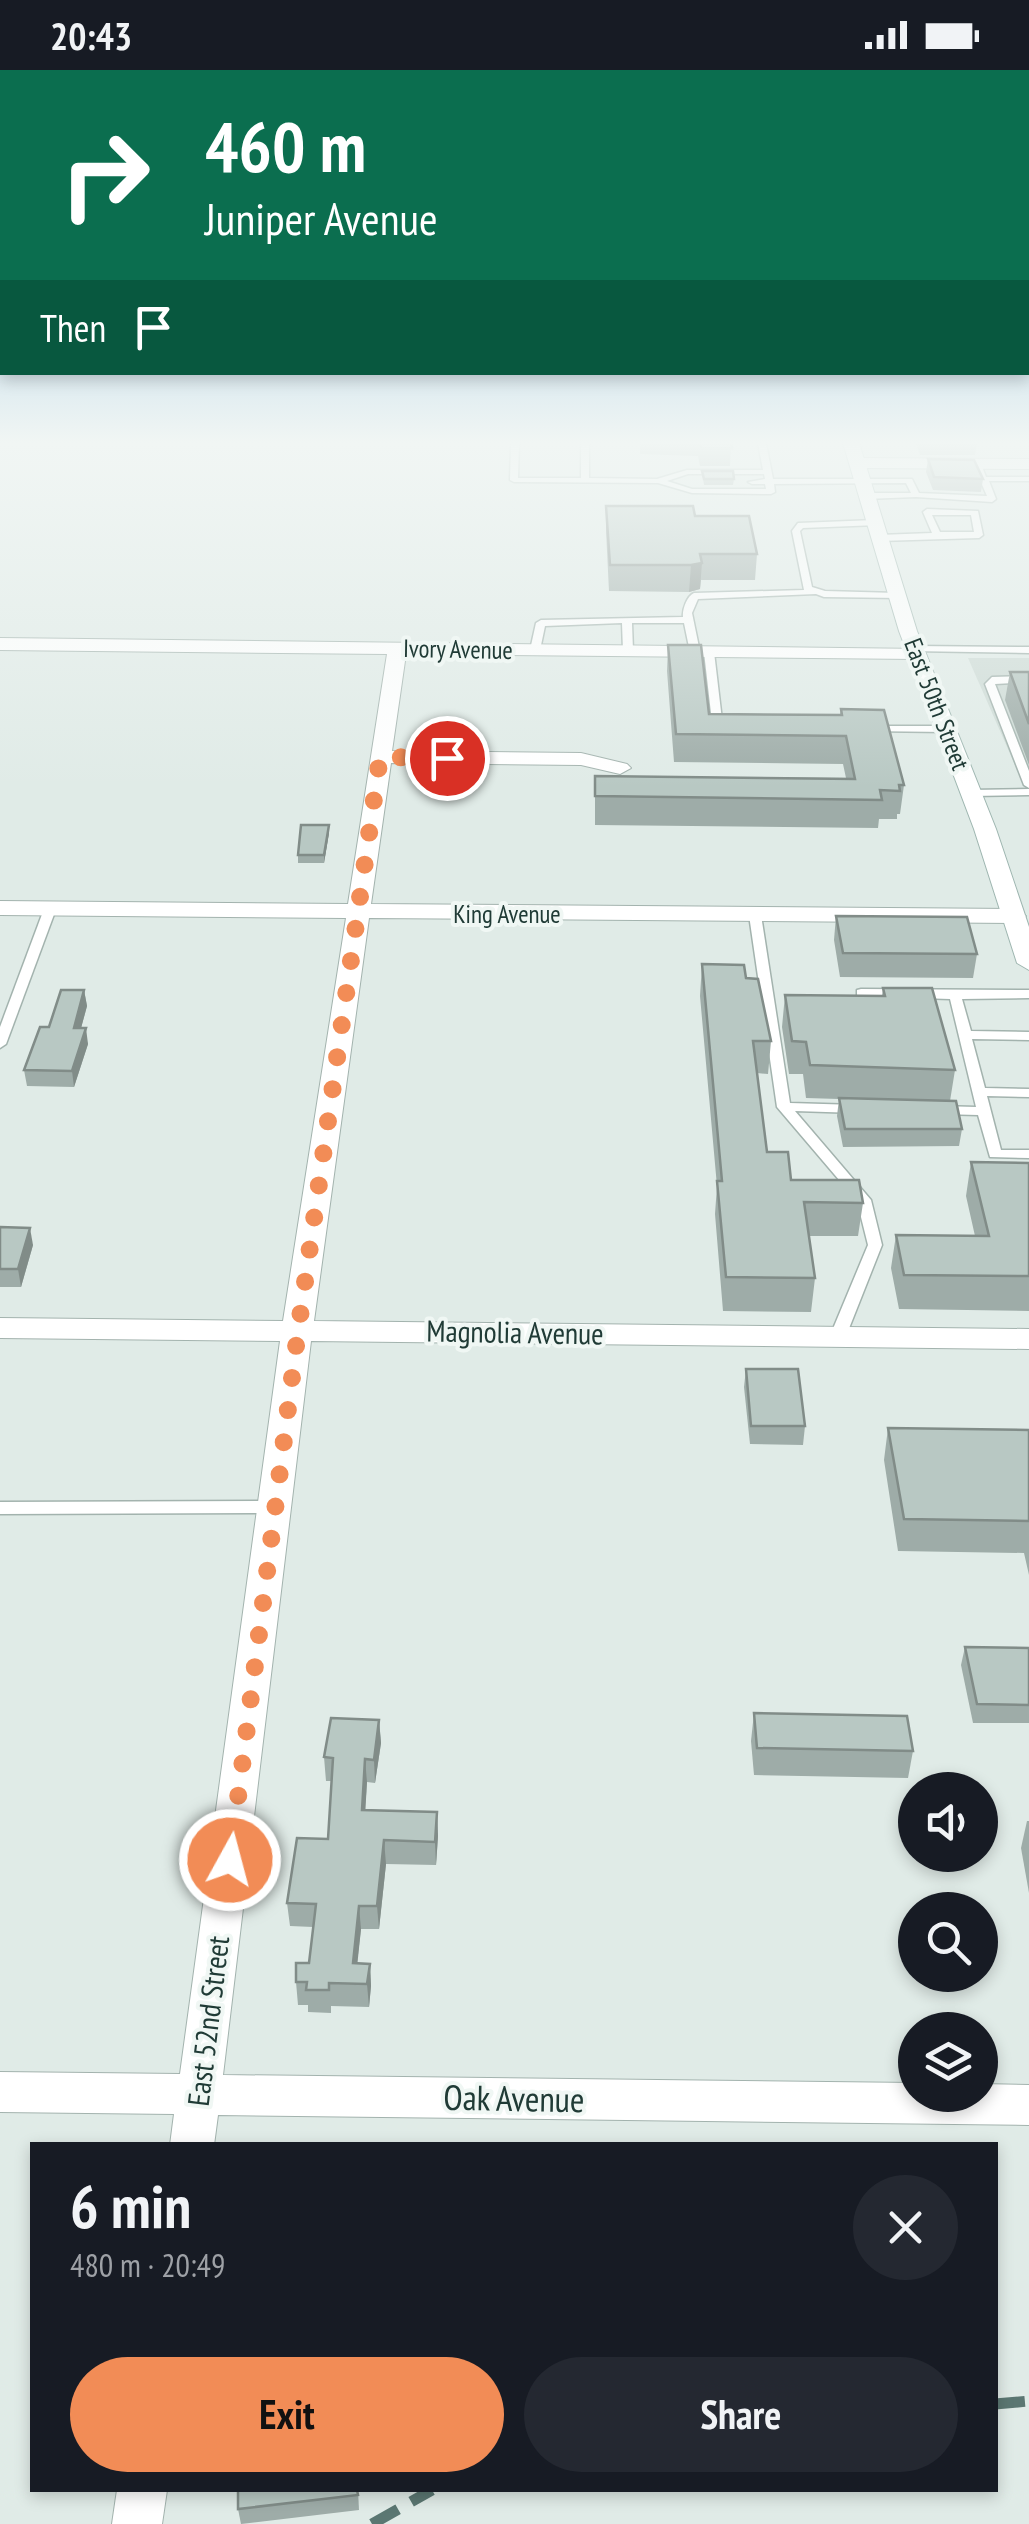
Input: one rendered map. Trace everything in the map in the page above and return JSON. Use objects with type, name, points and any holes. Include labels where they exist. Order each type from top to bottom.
[{"type":"street","name":"East 50th Street","points":[[885,558],[915,651],[971,793],[1029,963]]},
{"type":"street","name":"Ivory Avenue","points":[[0,644],[915,651]]},
{"type":"street","name":"East 52nd Street","points":[[192,2142],[298,1331],[397,648]]},
{"type":"street","points":[[380,757],[581,759],[620,768]]},
{"type":"street","name":"King Avenue","points":[[0,908],[1014,916]]},
{"type":"street","name":"Magnolia Avenue","points":[[0,1328],[1029,1339]]},
{"type":"street","name":"Oak Avenue","points":[[0,2092],[1029,2105]]},
{"type":"street","points":[[137,2524],[142,2492]]},
{"type":"lane","points":[[801,558],[812,593]]},
{"type":"lane","points":[[744,726],[717,722],[702,652],[688,620],[694,596],[897,596]]},
{"type":"lane","points":[[627,620],[628,651]]},
{"type":"lane","points":[[535,650],[541,622],[688,620]]},
{"type":"lane","points":[[915,651],[1029,650]]},
{"type":"lane","points":[[971,793],[1029,788],[990,684],[992,680],[1029,679]]},
{"type":"lane","points":[[860,728],[946,729]]},
{"type":"lane","points":[[0,1044],[50,909]]},
{"type":"lane","points":[[755,915],[784,1107],[864,1200],[874,1245],[838,1336]]},
{"type":"lane","points":[[861,993],[1029,994]]},
{"type":"lane","points":[[956,995],[995,1154],[1029,1154]]},
{"type":"lane","points":[[967,1035],[1029,1036]]},
{"type":"lane","points":[[981,1092],[1029,1093]]},
{"type":"lane","points":[[784,1107],[876,1109]]},
{"type":"lane","points":[[931,1110],[986,1111]]},
{"type":"lane","points":[[0,1508],[275,1507]]},
{"type":"shaded area","points":[[968,658],[1029,658],[1029,797]]},
{"type":"building","points":[[609,558],[701,558],[702,563],[691,565],[610,565]]},
{"type":"building","points":[[668,645],[701,645],[709,714],[842,715],[841,709],[884,710],[904,785],[899,785],[900,791],[880,790],[882,800],[595,796],[595,776],[855,779],[846,736],[676,734]]},
{"type":"building","points":[[1010,672],[1029,672],[1029,724]]},
{"type":"building","points":[[301,825],[329,825],[324,855],[298,855]]},
{"type":"building","points":[[836,916],[967,917],[977,954],[843,953]]},
{"type":"building","points":[[702,964],[744,965],[746,978],[758,979],[771,1041],[753,1041],[767,1152],[788,1152],[791,1180],[859,1180],[863,1203],[804,1202],[815,1278],[726,1277],[717,1181],[722,1181]]},
{"type":"building","points":[[883,988],[932,988],[955,1070],[810,1065],[806,1042],[792,1041],[785,995],[885,996]]},
{"type":"building","points":[[61,990],[84,990],[74,1028],[86,1028],[72,1071],[24,1070],[40,1027],[49,1027]]},
{"type":"building","points":[[839,1098],[956,1101],[962,1129],[845,1129]]},
{"type":"building","points":[[971,1162],[1029,1163],[1029,1276],[904,1275],[896,1235],[989,1236]]},
{"type":"building","points":[[0,1227],[30,1228],[18,1269],[0,1269]]},
{"type":"building","points":[[746,1369],[798,1369],[805,1426],[751,1426]]},
{"type":"building","points":[[888,1428],[1029,1430],[1029,1521],[904,1519]]},
{"type":"building","points":[[965,1647],[1029,1648],[1029,1705],[977,1704]]},
{"type":"building","points":[[754,1713],[907,1716],[913,1751],[757,1748]]},
{"type":"building","points":[[331,1718],[379,1720],[374,1760],[365,1759],[362,1810],[437,1812],[435,1842],[384,1840],[377,1906],[359,1906],[353,1963],[370,1964],[367,1984],[329,1983],[329,1990],[306,1990],[307,1982],[296,1982],[296,1963],[309,1963],[316,1904],[287,1903],[297,1838],[328,1839],[333,1758],[324,1757]]},
{"type":"building","points":[[238,2492],[358,2495],[238,2509]]},
{"type":"railway","points":[[998,2404],[1029,2401]]},
{"type":"railway","points":[[372,2524],[428,2492]]},
{"type":"route","points":[[230,1860],[298,1331],[380,757],[447,758]]}]
